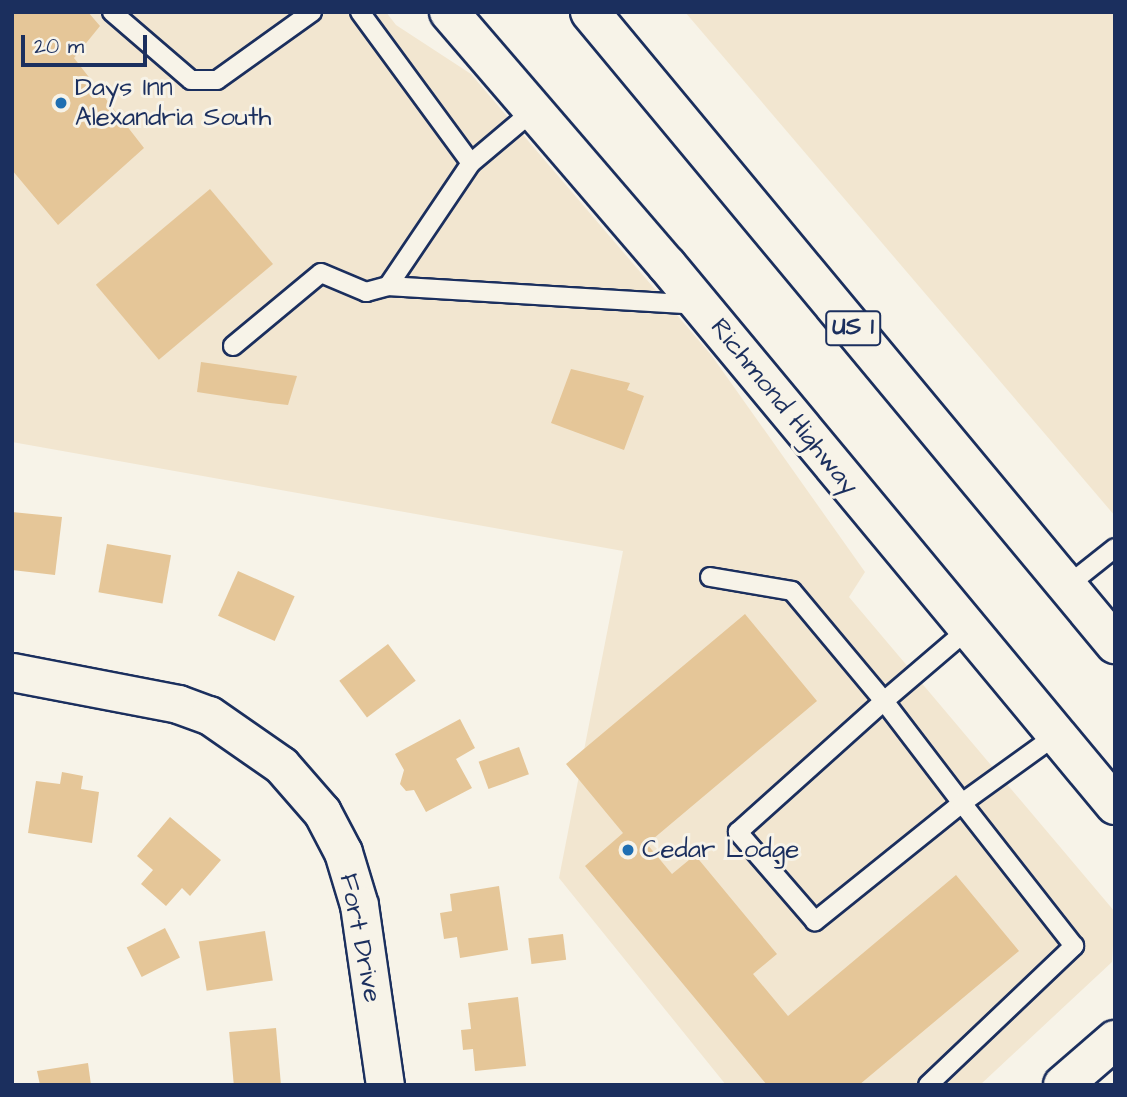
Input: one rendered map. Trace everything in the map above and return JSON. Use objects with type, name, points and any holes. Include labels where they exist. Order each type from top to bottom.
[{"type":"main road","name":"Richmond Highway","points":[[449,12],[701,306],[1115,806]]},
{"type":"main road","name":"US 1","points":[[590,12],[1115,644]]},
{"type":"main road","points":[[1063,1085],[1115,1040]]},
{"type":"street","name":"Fort Drive","points":[[12,673],[178,704],[209,715],[281,765],[322,812],[343,852],[359,905],[385,1085]]},
{"type":"lane","points":[[112,12],[191,80],[217,80],[312,12]]},
{"type":"lane","points":[[360,12],[471,163]]},
{"type":"lane","points":[[388,285],[471,163],[534,110]]},
{"type":"lane","points":[[233,346],[321,273],[366,292],[388,285],[701,306]]},
{"type":"lane","points":[[1067,586],[1115,548]]},
{"type":"lane","points":[[710,577],[792,591],[884,701],[1074,946],[928,1085]]},
{"type":"lane","points":[[967,630],[738,832],[815,921],[962,803],[1055,736]]},
{"type":"shaded area","points":[[12,12],[386,12],[396,25],[471,74],[712,356],[865,572],[849,597],[1115,912],[1112,962],[980,1085],[726,1085],[559,878],[623,551],[12,442]]},
{"type":"shaded area","points":[[685,12],[1115,12],[1115,516]]},
{"type":"building","name":"Days Inn Alexandria South","points":[[12,12],[88,12],[100,26],[74,58],[144,148],[58,225],[12,170]]},
{"type":"building","points":[[210,189],[273,264],[159,360],[96,285]]},
{"type":"building","points":[[201,362],[297,376],[288,405],[197,392]]},
{"type":"building","points":[[571,369],[630,383],[627,390],[644,396],[624,450],[551,423]]},
{"type":"building","points":[[12,512],[62,517],[55,575],[12,570]]},
{"type":"building","points":[[107,544],[171,555],[163,604],[98,592]]},
{"type":"building","points":[[238,571],[295,596],[275,641],[218,616]]},
{"type":"building","name":"Cedar Lodge","points":[[745,614],[817,701],[647,844],[672,874],[695,855],[777,954],[753,974],[788,1016],[956,875],[1019,951],[859,1085],[767,1085],[585,866],[623,833],[566,764]]},
{"type":"building","points":[[388,644],[416,681],[367,717],[339,681]]},
{"type":"building","points":[[460,719],[475,748],[456,759],[472,788],[426,812],[414,790],[406,791],[400,784],[404,770],[395,754]]},
{"type":"building","points":[[519,747],[529,774],[489,789],[479,762]]},
{"type":"building","points":[[62,772],[83,776],[81,789],[99,792],[92,843],[28,833],[36,781],[60,784]]},
{"type":"building","points":[[170,817],[221,860],[190,896],[182,888],[166,906],[141,884],[153,870],[137,856]]},
{"type":"building","points":[[499,886],[508,950],[460,958],[457,937],[444,939],[440,913],[452,911],[450,894]]},
{"type":"building","points":[[165,928],[180,957],[142,977],[127,948]]},
{"type":"building","points":[[265,931],[273,980],[207,991],[199,941]]},
{"type":"building","points":[[563,934],[566,960],[531,964],[528,938]]},
{"type":"building","points":[[518,997],[526,1066],[475,1071],[473,1049],[463,1050],[461,1030],[471,1029],[468,1003]]},
{"type":"building","points":[[276,1028],[281,1085],[234,1085],[229,1032]]},
{"type":"building","points":[[88,1063],[91,1085],[40,1085],[37,1071]]},
{"type":"place","name":"Days Inn Alexandria South","points":[[61,103]]},
{"type":"place","name":"Cedar Lodge","points":[[628,850]]}]
